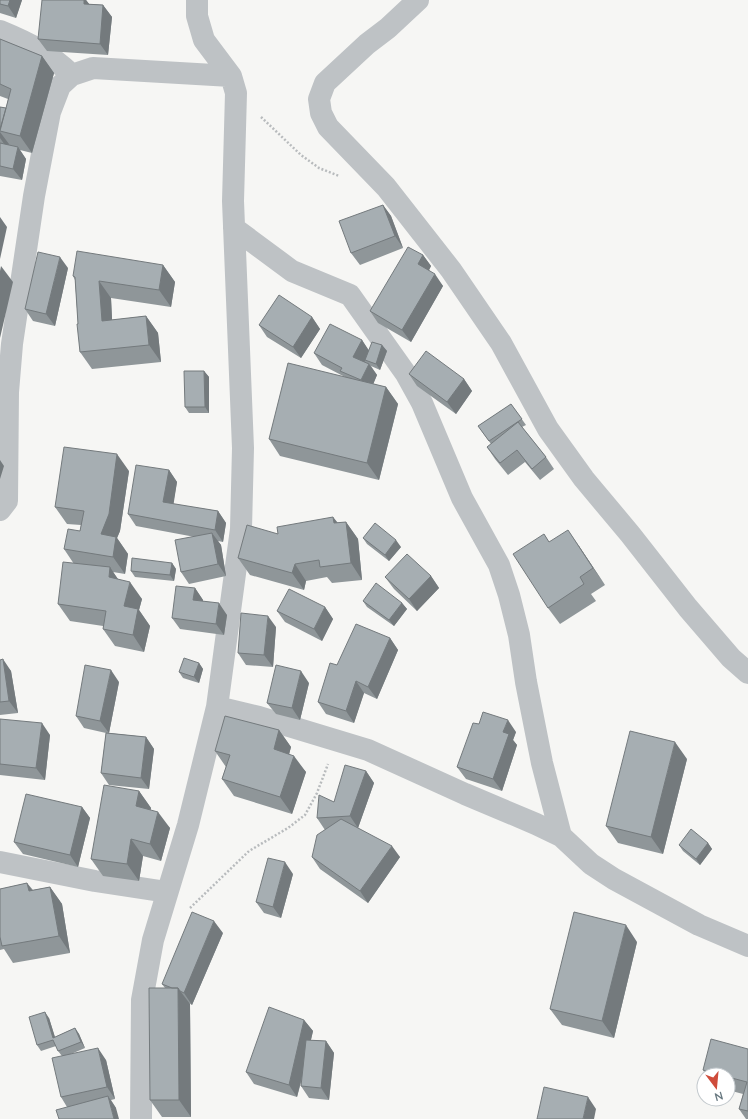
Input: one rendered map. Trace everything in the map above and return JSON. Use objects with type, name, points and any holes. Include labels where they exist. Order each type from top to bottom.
[{"type":"street","points":[[141,1119],[142,1000],[153,940],[188,825],[217,707],[241,529],[243,448],[233,201],[233,84],[204,40],[197,16],[197,0]]},
{"type":"street","points":[[418,0],[325,83],[319,99],[321,113],[328,127],[386,187],[451,270],[501,343],[548,428],[584,479],[630,534],[688,608],[731,658],[748,674]]},
{"type":"street","points":[[0,31],[26,42],[54,58],[72,74]]},
{"type":"street","points":[[0,510],[7,501],[8,392],[22,272],[34,196],[50,112],[60,86],[72,74],[93,68],[233,84]]},
{"type":"street","points":[[234,228],[292,272],[350,295],[406,374],[422,403],[462,498],[499,565],[509,595],[519,635],[526,682],[542,763],[561,836]]},
{"type":"street","points":[[217,707],[259,717],[337,742],[368,750],[561,836],[591,864],[614,879],[699,925],[748,946]]},
{"type":"street","points":[[0,862],[95,881],[167,892]]},
{"type":"path","points":[[233,84],[301,155],[319,168],[344,178]]},
{"type":"path","points":[[186,912],[249,851],[288,828],[305,814],[317,793],[337,742]]},
{"type":"building","points":[[0,0],[10,0],[8,6],[0,4]]},
{"type":"building","points":[[42,0],[84,0],[84,4],[103,5],[100,44],[38,39]]},
{"type":"building","points":[[0,39],[42,56],[20,136],[0,131],[11,89],[0,84]]},
{"type":"building","points":[[0,107],[6,108],[0,129]]},
{"type":"building","points":[[0,143],[18,147],[13,169],[0,166]]},
{"type":"building","points":[[383,205],[395,236],[351,253],[339,221]]},
{"type":"building","points":[[408,247],[423,255],[418,264],[435,274],[402,330],[370,311]]},
{"type":"building","points":[[77,251],[163,265],[159,290],[99,281],[102,321],[146,316],[149,345],[80,352],[75,277],[73,276]]},
{"type":"building","points":[[38,252],[60,257],[46,314],[25,309]]},
{"type":"building","points":[[279,295],[312,317],[293,347],[259,325]]},
{"type":"building","points":[[330,324],[362,340],[353,357],[369,364],[361,380],[340,371],[342,368],[314,353]]},
{"type":"building","points":[[372,342],[382,345],[376,364],[365,360]]},
{"type":"building","points":[[426,351],[464,379],[447,402],[409,374]]},
{"type":"building","points":[[288,363],[386,387],[367,463],[269,439]]},
{"type":"building","points":[[184,371],[204,371],[205,407],[185,407]]},
{"type":"building","points":[[511,404],[522,419],[489,441],[478,426]]},
{"type":"building","points":[[518,422],[546,457],[532,469],[517,450],[500,463],[487,447]]},
{"type":"building","points":[[64,447],[117,454],[109,514],[101,534],[116,537],[113,557],[64,549],[68,529],[80,531],[84,511],[55,507]]},
{"type":"building","points":[[136,465],[169,470],[163,502],[218,511],[215,530],[128,514]]},
{"type":"building","points":[[333,517],[334,523],[346,522],[351,563],[320,567],[319,560],[295,564],[292,573],[238,558],[247,525],[278,534],[277,527]]},
{"type":"building","points":[[375,523],[396,540],[385,555],[363,538]]},
{"type":"building","points":[[568,530],[593,568],[580,577],[584,584],[548,608],[513,554],[544,534],[549,542]]},
{"type":"building","points":[[212,533],[218,564],[181,572],[175,540]]},
{"type":"building","points":[[407,554],[431,576],[409,599],[385,577]]},
{"type":"building","points":[[132,558],[172,563],[170,575],[131,571]]},
{"type":"building","points":[[63,562],[110,567],[109,577],[130,582],[124,606],[138,609],[133,635],[103,629],[106,611],[58,604]]},
{"type":"building","points":[[376,583],[402,603],[389,620],[363,601]]},
{"type":"building","points":[[176,586],[195,588],[193,600],[219,603],[216,624],[172,618]]},
{"type":"building","points":[[289,589],[325,607],[314,629],[277,611]]},
{"type":"building","points":[[241,613],[268,616],[264,655],[238,653]]},
{"type":"building","points":[[356,624],[390,638],[368,687],[356,681],[346,711],[318,702],[330,663],[337,665]]},
{"type":"building","points":[[184,658],[199,663],[194,677],[179,672]]},
{"type":"building","points":[[3,659],[9,701],[0,702],[0,660]]},
{"type":"building","points":[[85,665],[111,670],[100,721],[76,716]]},
{"type":"building","points":[[276,665],[301,671],[292,708],[267,703]]},
{"type":"building","points":[[483,712],[508,720],[503,732],[509,734],[493,779],[457,767],[473,723],[479,724]]},
{"type":"building","points":[[225,716],[279,730],[274,749],[294,756],[280,797],[222,779],[230,755],[215,751]]},
{"type":"building","points":[[0,719],[42,723],[36,768],[0,764]]},
{"type":"building","points":[[630,731],[675,742],[651,837],[606,826]]},
{"type":"building","points":[[106,733],[146,737],[141,778],[101,773]]},
{"type":"building","points":[[345,765],[366,771],[350,816],[317,818],[319,795],[334,802]]},
{"type":"building","points":[[104,785],[139,791],[136,806],[158,812],[150,844],[131,839],[127,864],[91,859]]},
{"type":"building","points":[[26,794],[82,807],[70,855],[14,842]]},
{"type":"building","points":[[341,819],[392,846],[360,891],[312,857],[317,835]]},
{"type":"building","points":[[691,829],[708,843],[696,859],[679,845]]},
{"type":"building","points":[[268,858],[285,862],[273,907],[256,902]]},
{"type":"building","points":[[27,883],[29,891],[50,887],[59,936],[2,946],[0,937],[0,889]]},
{"type":"building","points":[[192,912],[214,921],[184,993],[178,988],[172,988],[162,984]]},
{"type":"building","points":[[574,912],[626,925],[602,1021],[550,1009]]},
{"type":"building","points":[[149,988],[178,988],[179,1100],[150,1100]]},
{"type":"building","points":[[269,1007],[304,1020],[289,1085],[246,1072]]},
{"type":"building","points":[[45,1012],[53,1038],[75,1028],[81,1042],[58,1051],[53,1040],[37,1045],[29,1017]]},
{"type":"building","points":[[711,1039],[748,1049],[748,1111],[739,1109],[747,1082],[736,1079],[736,1067],[704,1067]]},
{"type":"building","points":[[306,1040],[326,1041],[321,1088],[301,1086]]},
{"type":"building","points":[[98,1048],[107,1087],[61,1097],[52,1058]]},
{"type":"building","points":[[544,1087],[588,1097],[583,1119],[537,1119]]},
{"type":"building","points":[[108,1096],[114,1119],[59,1119],[56,1110]]}]
